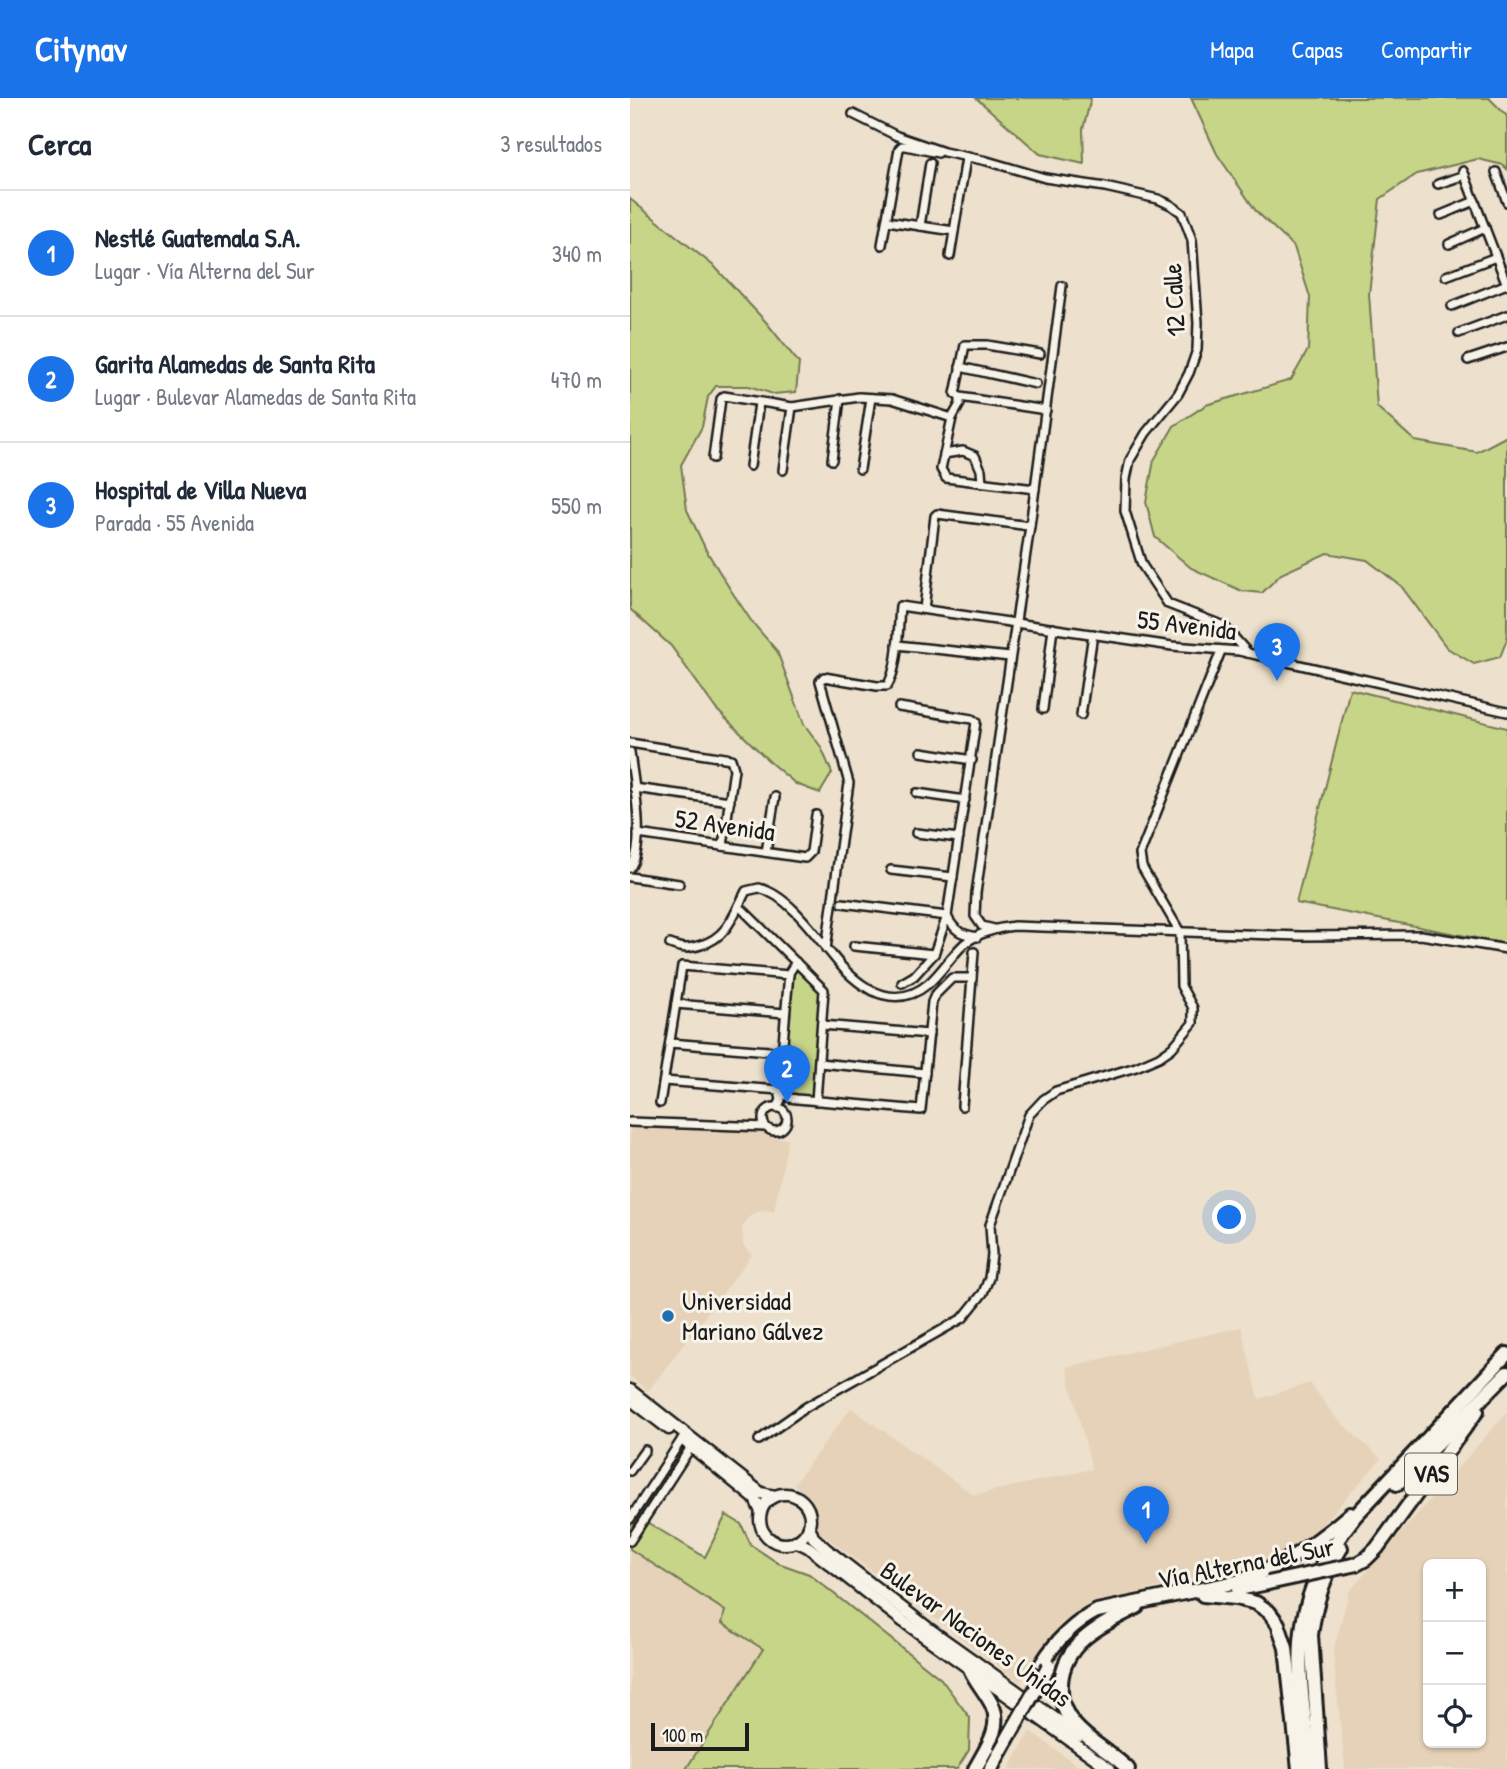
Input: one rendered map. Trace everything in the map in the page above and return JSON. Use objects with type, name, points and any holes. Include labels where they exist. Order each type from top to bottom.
[{"type":"highway","points":[[1310,1769],[1300,1643],[1311,1589],[1326,1557],[1338,1538],[1369,1502],[1507,1354]]},
{"type":"highway","points":[[1320,1769],[1311,1635],[1326,1575],[1340,1550],[1362,1521],[1504,1376]]},
{"type":"highway","name":"Vía Alterna del Sur","points":[[1045,1665],[1067,1640],[1091,1621],[1113,1612],[1268,1583],[1357,1564],[1366,1559],[1377,1548],[1504,1376]]},
{"type":"highway","name":"Vía Alterna del Sur","points":[[982,1769],[997,1750],[1063,1635],[1088,1616],[1111,1607],[1255,1576],[1303,1552],[1356,1508],[1369,1502]]},
{"type":"highway","points":[[1203,1595],[1256,1603],[1269,1612],[1278,1624],[1286,1648],[1300,1769]]},
{"type":"highway","points":[[1127,1769],[1073,1723],[1064,1708],[1060,1687],[1065,1665],[1080,1641],[1098,1627],[1137,1608]]},
{"type":"highway","points":[[971,1671],[995,1714],[992,1737],[975,1769]]},
{"type":"highway","points":[[1300,1769],[1301,1680]]},
{"type":"highway","name":"Vía Alterna del Sur","points":[[991,1769],[997,1750]]},
{"type":"main road","points":[[630,1390],[761,1493],[775,1496],[788,1494],[799,1498],[809,1512],[809,1525],[804,1535],[784,1544],[769,1538],[762,1528],[761,1512],[755,1499],[630,1399]]},
{"type":"main road","points":[[761,1512],[766,1502],[775,1496]]},
{"type":"main road","name":"Bulevar Naciones Unidas","points":[[809,1525],[813,1537],[820,1544],[908,1612],[1127,1769]]},
{"type":"main road","name":"Bulevar Naciones Unidas","points":[[795,1541],[808,1547],[971,1671],[1110,1769]]},
{"type":"street","name":"12 Calle","points":[[853,114],[897,136],[944,152],[1045,177],[1158,199],[1182,214],[1192,240],[1198,323],[1197,350],[1178,394],[1146,433],[1130,460],[1126,479],[1125,511],[1142,565],[1168,604],[1224,626],[1249,654]]},
{"type":"street","points":[[882,245],[899,149],[906,146],[934,153],[944,152]]},
{"type":"street","points":[[950,256],[966,158]]},
{"type":"street","points":[[920,226],[930,163]]},
{"type":"street","points":[[1496,172],[1507,202]]},
{"type":"street","points":[[1438,184],[1464,173],[1496,257],[1503,265],[1507,284],[1452,306]]},
{"type":"street","points":[[1441,215],[1475,201]]},
{"type":"street","points":[[887,222],[954,231]]},
{"type":"street","points":[[1449,244],[1485,228]]},
{"type":"street","points":[[1446,276],[1496,257]]},
{"type":"street","points":[[994,929],[978,923],[975,914],[1062,286]]},
{"type":"street","points":[[1459,333],[1507,315]]},
{"type":"street","points":[[1040,354],[973,343],[965,345],[955,394],[1046,410]]},
{"type":"street","points":[[1468,360],[1507,347]]},
{"type":"street","points":[[960,367],[1035,384]]},
{"type":"street","points":[[713,458],[721,399],[729,395],[792,408],[859,397],[892,399],[952,418]]},
{"type":"street","points":[[960,397],[960,404],[952,418],[941,469],[946,478],[1035,489]]},
{"type":"street","points":[[860,469],[871,398]]},
{"type":"street","points":[[832,460],[840,399]]},
{"type":"street","points":[[750,466],[759,403]]},
{"type":"street","points":[[783,470],[792,408]]},
{"type":"street","points":[[944,454],[963,451],[975,456],[981,470],[982,482]]},
{"type":"street","points":[[924,609],[937,514],[1030,526]]},
{"type":"street","name":"55 Avenida","points":[[897,645],[900,606],[1249,654],[1507,712]]},
{"type":"street","points":[[1043,709],[1053,628]]},
{"type":"street","points":[[1081,715],[1093,634]]},
{"type":"street","points":[[826,949],[849,783],[820,681],[824,677],[887,686],[891,680],[897,645],[1010,657]]},
{"type":"street","points":[[759,1440],[806,1407],[963,1318],[983,1293],[989,1278],[992,1255],[990,1225],[1029,1115],[1056,1091],[1136,1067],[1158,1057],[1172,1048],[1193,1023],[1193,1009],[1181,986],[1180,932],[1142,867],[1140,854],[1221,651]]},
{"type":"street","points":[[899,707],[972,719],[977,726],[947,916],[933,954],[914,976],[902,983]]},
{"type":"street","points":[[630,743],[727,757],[733,761],[735,767],[723,846]]},
{"type":"street","points":[[630,752],[638,834],[636,858],[630,868]]},
{"type":"street","points":[[921,752],[972,760]]},
{"type":"street","points":[[634,788],[730,801]]},
{"type":"street","points":[[917,793],[965,800]]},
{"type":"street","points":[[766,852],[775,797]]},
{"type":"street","name":"52 Avenida","points":[[638,834],[807,857],[811,852],[817,815]]},
{"type":"street","points":[[916,833],[960,838]]},
{"type":"street","points":[[891,870],[953,877]]},
{"type":"street","points":[[630,877],[679,884]]},
{"type":"street","points":[[670,944],[684,950],[714,942],[724,933],[746,891],[759,888],[786,902],[848,974],[879,995],[899,998],[927,985],[966,943],[994,929],[1014,926],[1337,936],[1421,935],[1507,949]]},
{"type":"street","points":[[842,903],[947,916]]},
{"type":"street","points":[[743,910],[824,990],[816,1101]]},
{"type":"street","points":[[947,916],[957,932],[977,937]]},
{"type":"street","points":[[854,946],[933,954]]},
{"type":"street","points":[[961,1106],[974,952]]},
{"type":"street","points":[[777,1108],[781,1101],[779,1090],[789,975],[796,962]]},
{"type":"street","points":[[660,1103],[683,965],[789,975]]},
{"type":"street","points":[[664,1081],[779,1090],[793,1098],[920,1110],[932,1002],[953,977],[972,978]]},
{"type":"street","points":[[676,1004],[785,1013]]},
{"type":"street","points":[[822,1025],[929,1034]]},
{"type":"street","points":[[670,1043],[782,1052]]},
{"type":"street","points":[[819,1063],[925,1073]]},
{"type":"street","points":[[764,1123],[772,1131],[783,1129],[793,1098]]},
{"type":"street","points":[[764,1123],[768,1110],[777,1108],[786,1114]]},
{"type":"street","points":[[630,1122],[750,1127],[764,1123]]},
{"type":"street","points":[[630,1519],[687,1443]]},
{"type":"street","points":[[630,1541],[687,1443]]},
{"type":"street","points":[[630,1472],[632,1462],[645,1450]]},
{"type":"shaded area","name":"Universidad Mariano Gálvez","points":[[630,1126],[760,1131],[768,1137],[788,1139],[774,1212],[756,1212],[742,1228],[743,1245],[752,1255],[648,1391],[630,1376]]},
{"type":"shaded area","points":[[1241,1327],[1259,1399],[1310,1383],[1335,1417],[1381,1459],[1317,1530],[1269,1559],[1100,1602],[1062,1622],[1020,1682],[818,1531],[814,1523],[813,1501],[794,1484],[851,1408],[974,1495],[1092,1469],[1066,1367]]},
{"type":"shaded area","points":[[1507,1412],[1507,1769],[1345,1769],[1333,1653],[1349,1592]]},
{"type":"shaded area","points":[[630,1549],[725,1611],[722,1623],[763,1649],[686,1769],[630,1769]]},
{"type":"shaded area","points":[[1030,1731],[1082,1769],[1009,1769]]},
{"type":"green space","points":[[976,98],[1091,98],[1083,129],[1084,164],[1040,154]]},
{"type":"green space","points":[[1191,98],[1489,98],[1507,116],[1507,169],[1503,165],[1478,159],[1417,174],[1380,199],[1369,294],[1377,407],[1415,441],[1477,452],[1507,436],[1507,639],[1500,657],[1474,664],[1447,648],[1401,586],[1367,560],[1327,553],[1281,574],[1262,593],[1242,591],[1191,568],[1155,537],[1146,502],[1154,460],[1174,426],[1206,405],[1291,380],[1308,350],[1310,297],[1294,247],[1256,211],[1217,154]]},
{"type":"green space","points":[[630,199],[715,267],[766,322],[799,363],[796,392],[773,394],[749,386],[716,386],[708,397],[702,427],[681,465],[687,510],[706,550],[752,622],[777,651],[804,724],[821,747],[832,773],[820,793],[796,784],[772,764],[716,709],[671,646],[630,609]]},
{"type":"green space","points":[[1350,689],[1507,728],[1507,944],[1296,903]]},
{"type":"green space","points":[[797,969],[821,992],[810,1096],[789,1094],[783,1085],[788,1081],[792,1045],[787,1041],[793,973]]},
{"type":"green space","points":[[667,1463],[676,1469],[630,1541],[630,1519]]},
{"type":"green space","points":[[726,1515],[741,1524],[751,1545],[778,1563],[809,1574],[941,1679],[970,1718],[969,1750],[957,1769],[686,1769],[763,1649],[722,1623],[725,1611],[630,1549],[630,1545],[645,1521],[705,1557]]},
{"type":"place","name":"Hospital de Villa Nueva","points":[[1277,681]]},
{"type":"place","name":"Garita Alamedas de Santa Rita","points":[[787,1103]]},
{"type":"place","name":"Universidad Mariano Gálvez","points":[[668,1316]]},
{"type":"place","name":"Nestlé Guatemala S.A.","points":[[1146,1544]]}]
